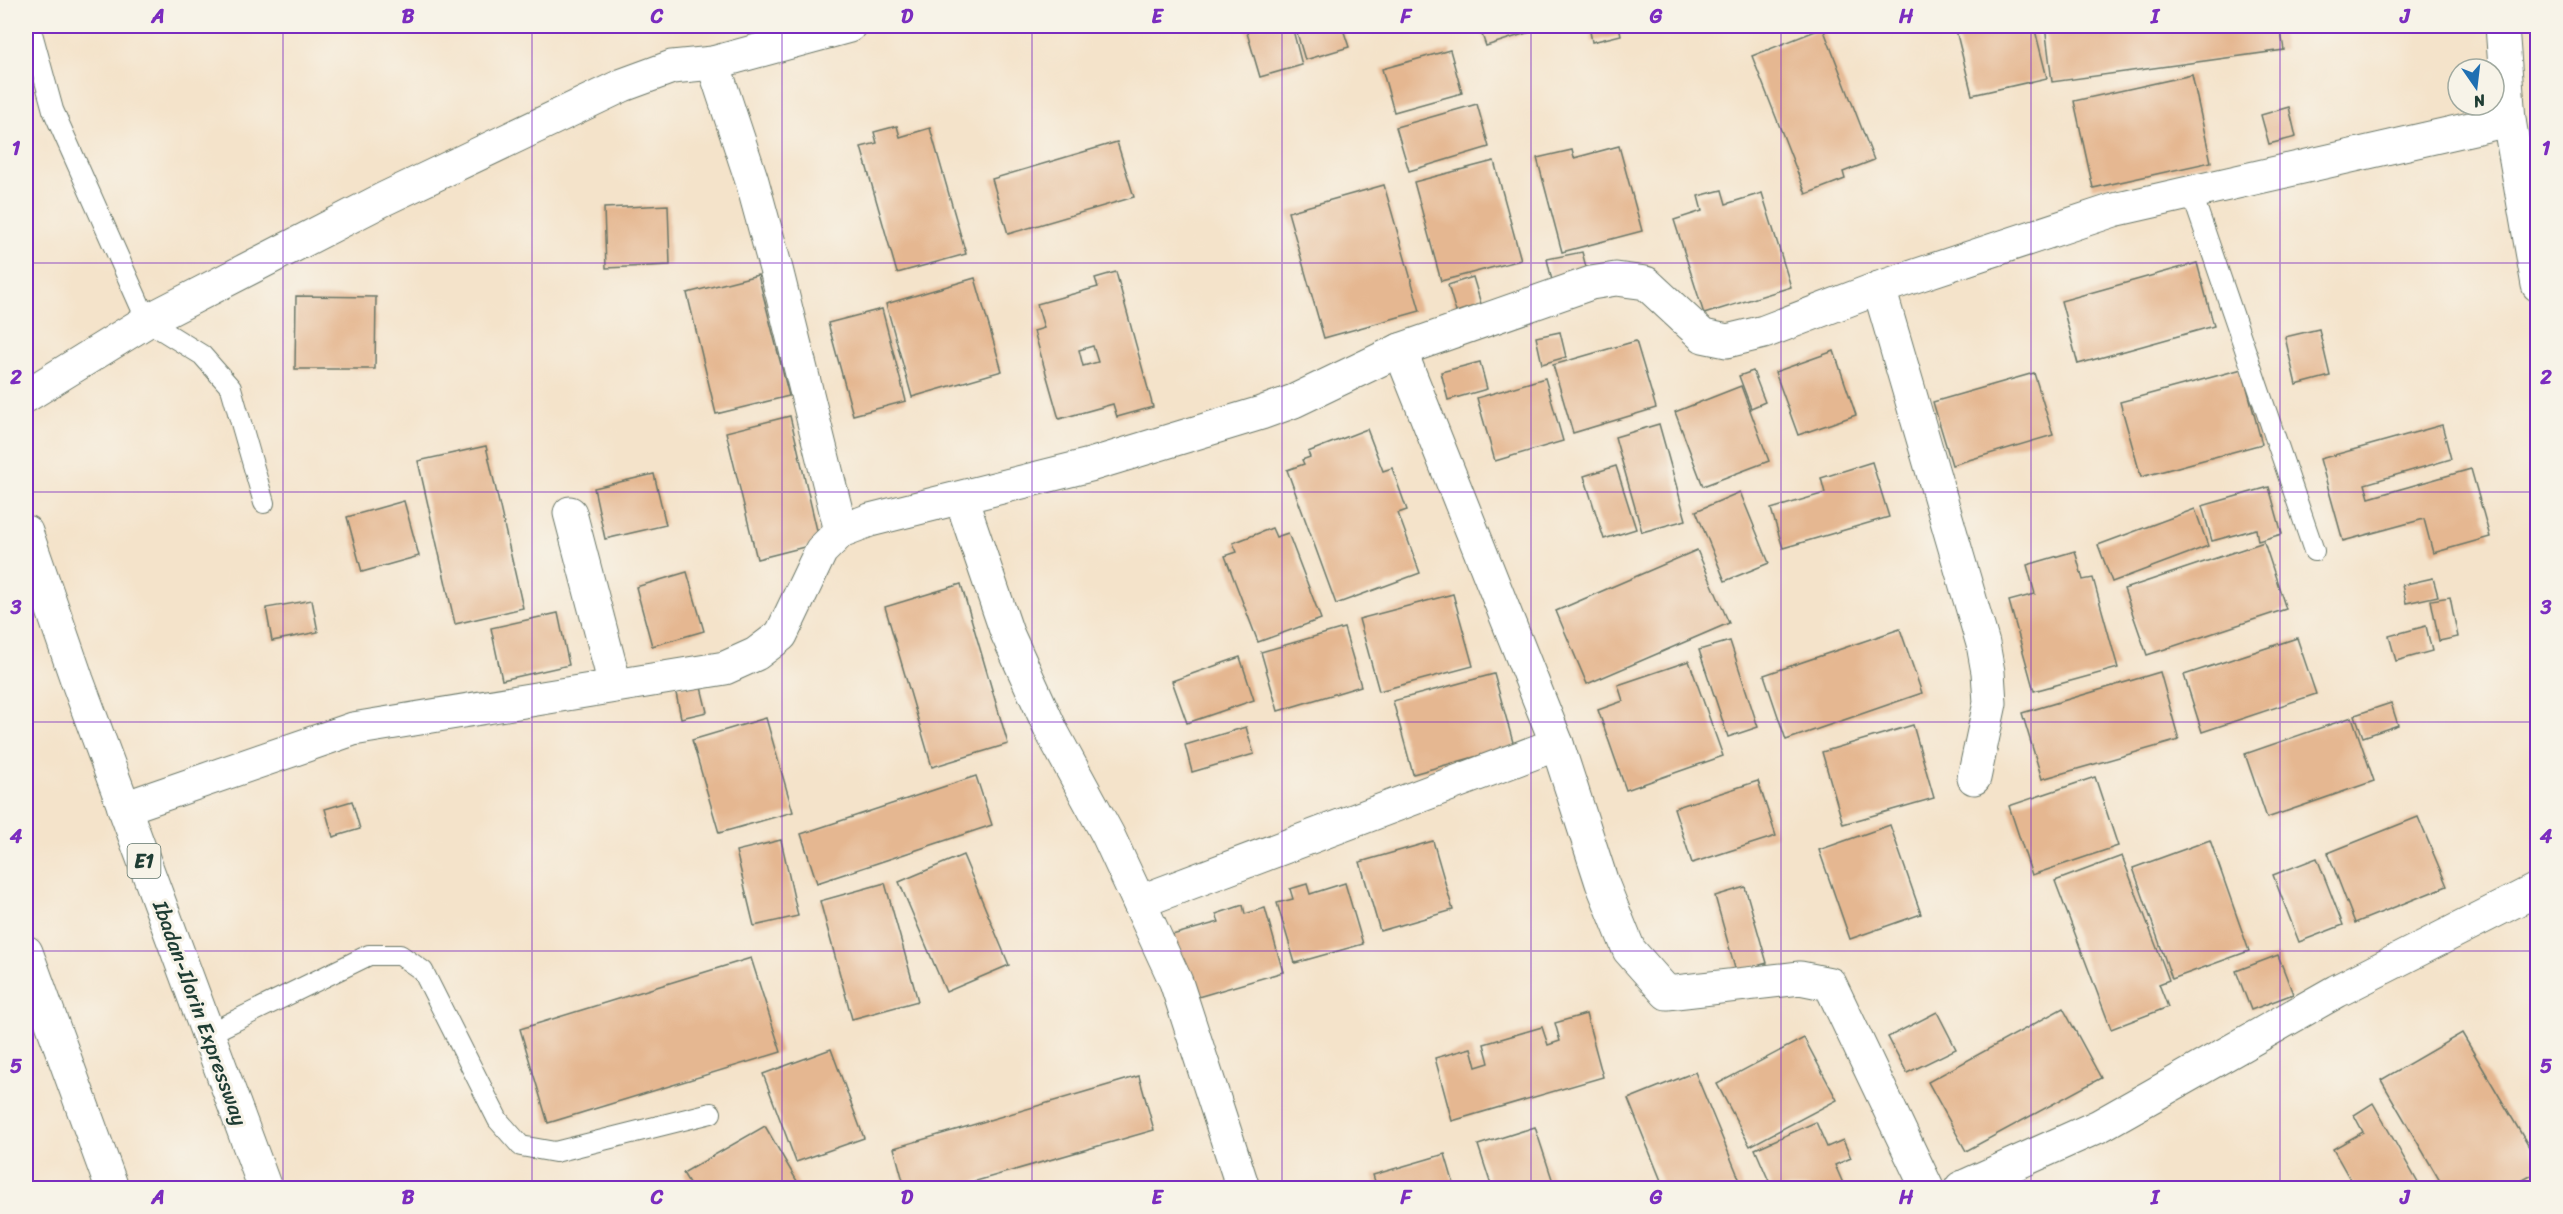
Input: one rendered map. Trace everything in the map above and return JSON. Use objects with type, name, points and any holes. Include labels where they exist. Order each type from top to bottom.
[{"type":"main road","points":[[26,396],[147,321],[384,200],[623,85],[672,67],[713,63],[849,26]]},
{"type":"main road","points":[[2502,26],[2509,120],[2538,285]]},
{"type":"main road","points":[[713,63],[752,181],[841,531]]},
{"type":"main road","points":[[124,808],[353,729],[725,668],[756,654],[781,635],[821,551],[841,531],[870,520],[1090,465],[1261,412],[1294,401],[1400,350],[1591,283],[1616,279],[1646,283],[1703,336],[1727,341],[1764,332],[1879,288],[2114,210],[2509,120]]},
{"type":"main road","points":[[1879,288],[1983,644],[1990,703],[1974,778]]},
{"type":"main road","points":[[1400,350],[1557,744],[1602,883],[1629,950],[1667,993],[1800,978],[1830,984],[1927,1188]]},
{"type":"main road","points":[[961,498],[1007,633],[1052,732],[1108,836],[1176,982],[1244,1188]]},
{"type":"main road","points":[[570,513],[615,685]]},
{"type":"main road","name":"Ibadan-Ilorin Expressway","points":[[26,531],[124,808],[265,1188]]},
{"type":"main road","points":[[1139,902],[1557,744]]},
{"type":"main road","points":[[1961,1188],[2099,1126],[2337,991],[2538,889]]},
{"type":"main road","points":[[26,952],[112,1188]]},
{"type":"lane","points":[[30,26],[53,110],[147,321],[202,355],[231,388],[264,503]]},
{"type":"lane","points":[[2191,191],[2314,551]]},
{"type":"lane","points":[[208,1035],[369,955],[400,955],[423,971],[498,1120],[521,1146],[555,1152],[711,1113]]},
{"type":"building","points":[[1245,26],[1292,26],[1302,65],[1260,77]]},
{"type":"building","points":[[1295,26],[1342,26],[1349,47],[1305,60]]},
{"type":"building","points":[[1479,26],[1549,26],[1486,46]]},
{"type":"building","points":[[1589,26],[1619,26],[1621,35],[1592,42]]},
{"type":"building","points":[[1955,26],[2034,26],[2047,78],[1972,95]]},
{"type":"building","points":[[2045,26],[2280,26],[2284,50],[2052,82]]},
{"type":"building","points":[[1823,28],[1874,160],[1843,172],[1845,179],[1806,194],[1752,56]]},
{"type":"building","points":[[1450,50],[1462,93],[1394,112],[1382,69]]},
{"type":"building","points":[[2192,75],[2211,162],[2093,188],[2074,101]]},
{"type":"building","points":[[1477,104],[1489,147],[1409,171],[1396,127]]},
{"type":"building","points":[[2289,107],[2296,137],[2269,144],[2261,115]]},
{"type":"building","points":[[897,126],[900,137],[930,128],[966,254],[897,273],[861,147],[877,143],[874,132]]},
{"type":"building","points":[[1117,142],[1134,197],[1008,234],[992,179]]},
{"type":"building","points":[[1619,146],[1642,231],[1562,252],[1537,158],[1572,150],[1574,158]]},
{"type":"building","points":[[1494,161],[1521,260],[1441,281],[1414,182]]},
{"type":"building","points":[[1384,185],[1420,311],[1324,338],[1288,212]]},
{"type":"building","points":[[1722,190],[1726,204],[1762,193],[1791,287],[1704,314],[1674,220],[1702,211],[1698,196]]},
{"type":"building","points":[[668,205],[670,265],[606,268],[604,208]]},
{"type":"building","points":[[1582,252],[1589,278],[1553,285],[1547,259]]},
{"type":"building","points":[[2197,263],[2214,326],[2078,364],[2061,301]]},
{"type":"building","points":[[1116,272],[1153,407],[1117,417],[1113,404],[1059,419],[1034,331],[1044,328],[1037,304],[1098,287],[1095,278]],"holes":[[[1093,346],[1098,362],[1083,366],[1079,350]]]},
{"type":"building","points":[[758,275],[789,396],[716,414],[687,293]]},
{"type":"building","points":[[1473,277],[1481,304],[1456,312],[1448,285]]},
{"type":"building","points":[[975,278],[1002,371],[912,397],[886,304]]},
{"type":"building","points":[[296,296],[376,297],[375,369],[295,369]]},
{"type":"building","points":[[882,309],[906,401],[853,415],[828,323]]},
{"type":"building","points":[[2319,329],[2330,376],[2296,385],[2285,337]]},
{"type":"building","points":[[1560,332],[1566,357],[1542,364],[1536,337]]},
{"type":"building","points":[[1636,341],[1656,408],[1573,433],[1553,365]]},
{"type":"building","points":[[1834,351],[1856,415],[1798,435],[1775,372]]},
{"type":"building","points":[[1480,362],[1487,389],[1448,400],[1441,372]]},
{"type":"building","points":[[2242,369],[2262,444],[2141,477],[2120,402]]},
{"type":"building","points":[[1753,371],[1765,402],[1751,408],[1739,376]]},
{"type":"building","points":[[2034,373],[2053,435],[1952,465],[1933,402]]},
{"type":"building","points":[[1545,378],[1563,441],[1495,461],[1477,398]]},
{"type":"building","points":[[1741,386],[1769,461],[1703,486],[1675,412]]},
{"type":"building","points":[[790,416],[820,543],[757,559],[726,432]]},
{"type":"building","points":[[1659,424],[1686,520],[1642,532],[1615,437]]},
{"type":"building","points":[[2442,425],[2451,459],[2365,484],[2369,498],[2471,469],[2490,537],[2433,553],[2424,519],[2343,541],[2320,459]]},
{"type":"building","points":[[1367,429],[1383,471],[1392,468],[1407,510],[1398,513],[1420,573],[1336,604],[1287,470],[1304,464],[1302,460],[1310,457],[1308,452]]},
{"type":"building","points":[[486,446],[523,608],[455,624],[418,461]]},
{"type":"building","points":[[1872,462],[1889,517],[1783,548],[1771,509],[1825,493],[1821,478]]},
{"type":"building","points":[[1616,466],[1636,529],[1604,539],[1584,476]]},
{"type":"building","points":[[654,474],[666,525],[605,539],[594,488]]},
{"type":"building","points":[[2269,487],[2282,534],[2258,541],[2256,529],[2212,541],[2202,506]]},
{"type":"building","points":[[1740,492],[1769,563],[1725,581],[1696,511]]},
{"type":"building","points":[[404,501],[419,556],[362,572],[347,517]]},
{"type":"building","points":[[2195,509],[2208,546],[2112,582],[2098,545]]},
{"type":"building","points":[[1272,528],[1276,537],[1288,533],[1321,619],[1258,642],[1225,556],[1237,552],[1233,543]]},
{"type":"building","points":[[2264,542],[2286,609],[2147,655],[2124,589]]},
{"type":"building","points":[[1697,550],[1729,623],[1587,684],[1556,611]]},
{"type":"building","points":[[2075,551],[2083,580],[2093,578],[2118,668],[2034,691],[2009,601],[2035,594],[2027,565]]},
{"type":"building","points":[[687,572],[704,631],[652,646],[636,587]]},
{"type":"building","points":[[2433,578],[2438,596],[2406,603],[2402,585]]},
{"type":"building","points":[[961,584],[1008,744],[932,767],[885,607]]},
{"type":"building","points":[[1453,594],[1473,666],[1379,691],[1359,619]]},
{"type":"building","points":[[2450,597],[2458,637],[2439,641],[2431,600]]},
{"type":"building","points":[[312,600],[318,632],[272,641],[266,608]]},
{"type":"building","points":[[558,613],[569,665],[502,680],[491,628]]},
{"type":"building","points":[[2426,626],[2432,651],[2396,661],[2389,636]]},
{"type":"building","points":[[1344,628],[1361,686],[1278,711],[1261,652]]},
{"type":"building","points":[[1900,629],[1922,693],[1786,740],[1764,675]]},
{"type":"building","points":[[2297,638],[2316,694],[2202,732],[2184,675]]},
{"type":"building","points":[[1730,641],[1758,727],[1728,737],[1699,650]]},
{"type":"building","points":[[1240,657],[1254,700],[1187,723],[1172,681]]},
{"type":"building","points":[[1689,661],[1723,756],[1626,790],[1598,710],[1623,701],[1618,685]]},
{"type":"building","points":[[2160,672],[2179,740],[2042,779],[2022,713]]},
{"type":"building","points":[[1494,674],[1514,746],[1413,774],[1393,701]]},
{"type":"building","points":[[700,683],[707,712],[681,718],[675,688]]},
{"type":"building","points":[[2391,703],[2398,725],[2363,737],[2355,715]]},
{"type":"building","points":[[2352,717],[2374,781],[2267,818],[2245,754]]},
{"type":"building","points":[[766,718],[793,812],[719,833],[692,740]]},
{"type":"building","points":[[1913,725],[1934,798],[1843,824],[1822,752]]},
{"type":"building","points":[[1246,727],[1254,754],[1192,772],[1185,745]]},
{"type":"building","points":[[976,776],[992,825],[817,883],[801,834]]},
{"type":"building","points":[[2095,777],[2118,846],[2032,875],[2009,806]]},
{"type":"building","points":[[1758,781],[1776,836],[1692,863],[1674,808]]},
{"type":"building","points":[[352,801],[360,829],[333,837],[325,809]]},
{"type":"building","points":[[2418,817],[2447,886],[2355,923],[2328,853]]},
{"type":"building","points":[[1890,825],[1921,914],[1850,939],[1819,850]]},
{"type":"building","points":[[781,840],[798,916],[754,926],[736,851]]},
{"type":"building","points":[[2210,840],[2249,951],[2172,979],[2133,868]]},
{"type":"building","points":[[1433,841],[1453,910],[1380,931],[1360,862]]},
{"type":"building","points":[[963,855],[1009,965],[946,992],[899,882]]},
{"type":"building","points":[[2122,856],[2169,980],[2159,984],[2168,1007],[2111,1029],[2055,881]]},
{"type":"building","points":[[2317,858],[2343,925],[2299,942],[2273,875]]},
{"type":"building","points":[[885,883],[918,1001],[852,1019],[820,901]]},
{"type":"building","points":[[1345,883],[1363,944],[1295,963],[1277,903],[1293,899],[1290,889],[1307,884],[1310,894]]},
{"type":"building","points":[[1745,887],[1767,963],[1736,972],[1715,896]]},
{"type":"building","points":[[1243,905],[1245,914],[1265,908],[1283,972],[1191,999],[1172,935],[1219,922],[1216,914]]},
{"type":"building","points":[[2278,955],[2293,994],[2251,1010],[2236,971]]},
{"type":"building","points":[[751,958],[781,1052],[548,1123],[520,1029]]},
{"type":"building","points":[[2063,1008],[2101,1078],[1966,1151],[1928,1082]]},
{"type":"building","points":[[1937,1012],[1956,1049],[1907,1073],[1888,1037]]},
{"type":"building","points":[[1586,1014],[1603,1077],[1452,1121],[1435,1058],[1471,1048],[1476,1067],[1489,1063],[1484,1044],[1542,1027],[1548,1045],[1560,1041],[1555,1023]]},
{"type":"building","points":[[2462,1033],[2538,1162],[2538,1172],[2508,1188],[2444,1188],[2381,1080]]},
{"type":"building","points":[[1804,1038],[1837,1100],[1750,1146],[1717,1084]]},
{"type":"building","points":[[831,1049],[864,1138],[796,1162],[763,1074]]},
{"type":"building","points":[[1695,1072],[1743,1188],[1664,1188],[1628,1099]]},
{"type":"building","points":[[1139,1076],[1154,1130],[952,1188],[905,1188],[894,1148]]},
{"type":"building","points":[[2373,1103],[2418,1183],[2407,1188],[2355,1188],[2333,1149],[2363,1132],[2354,1115]]},
{"type":"building","points":[[1816,1122],[1827,1147],[1843,1140],[1851,1158],[1835,1165],[1845,1188],[1772,1188],[1755,1149]]},
{"type":"building","points":[[765,1126],[801,1188],[692,1188],[683,1173]]},
{"type":"building","points":[[1535,1127],[1555,1188],[1492,1188],[1478,1145]]},
{"type":"building","points":[[1445,1154],[1455,1188],[1377,1188],[1373,1175]]}]
